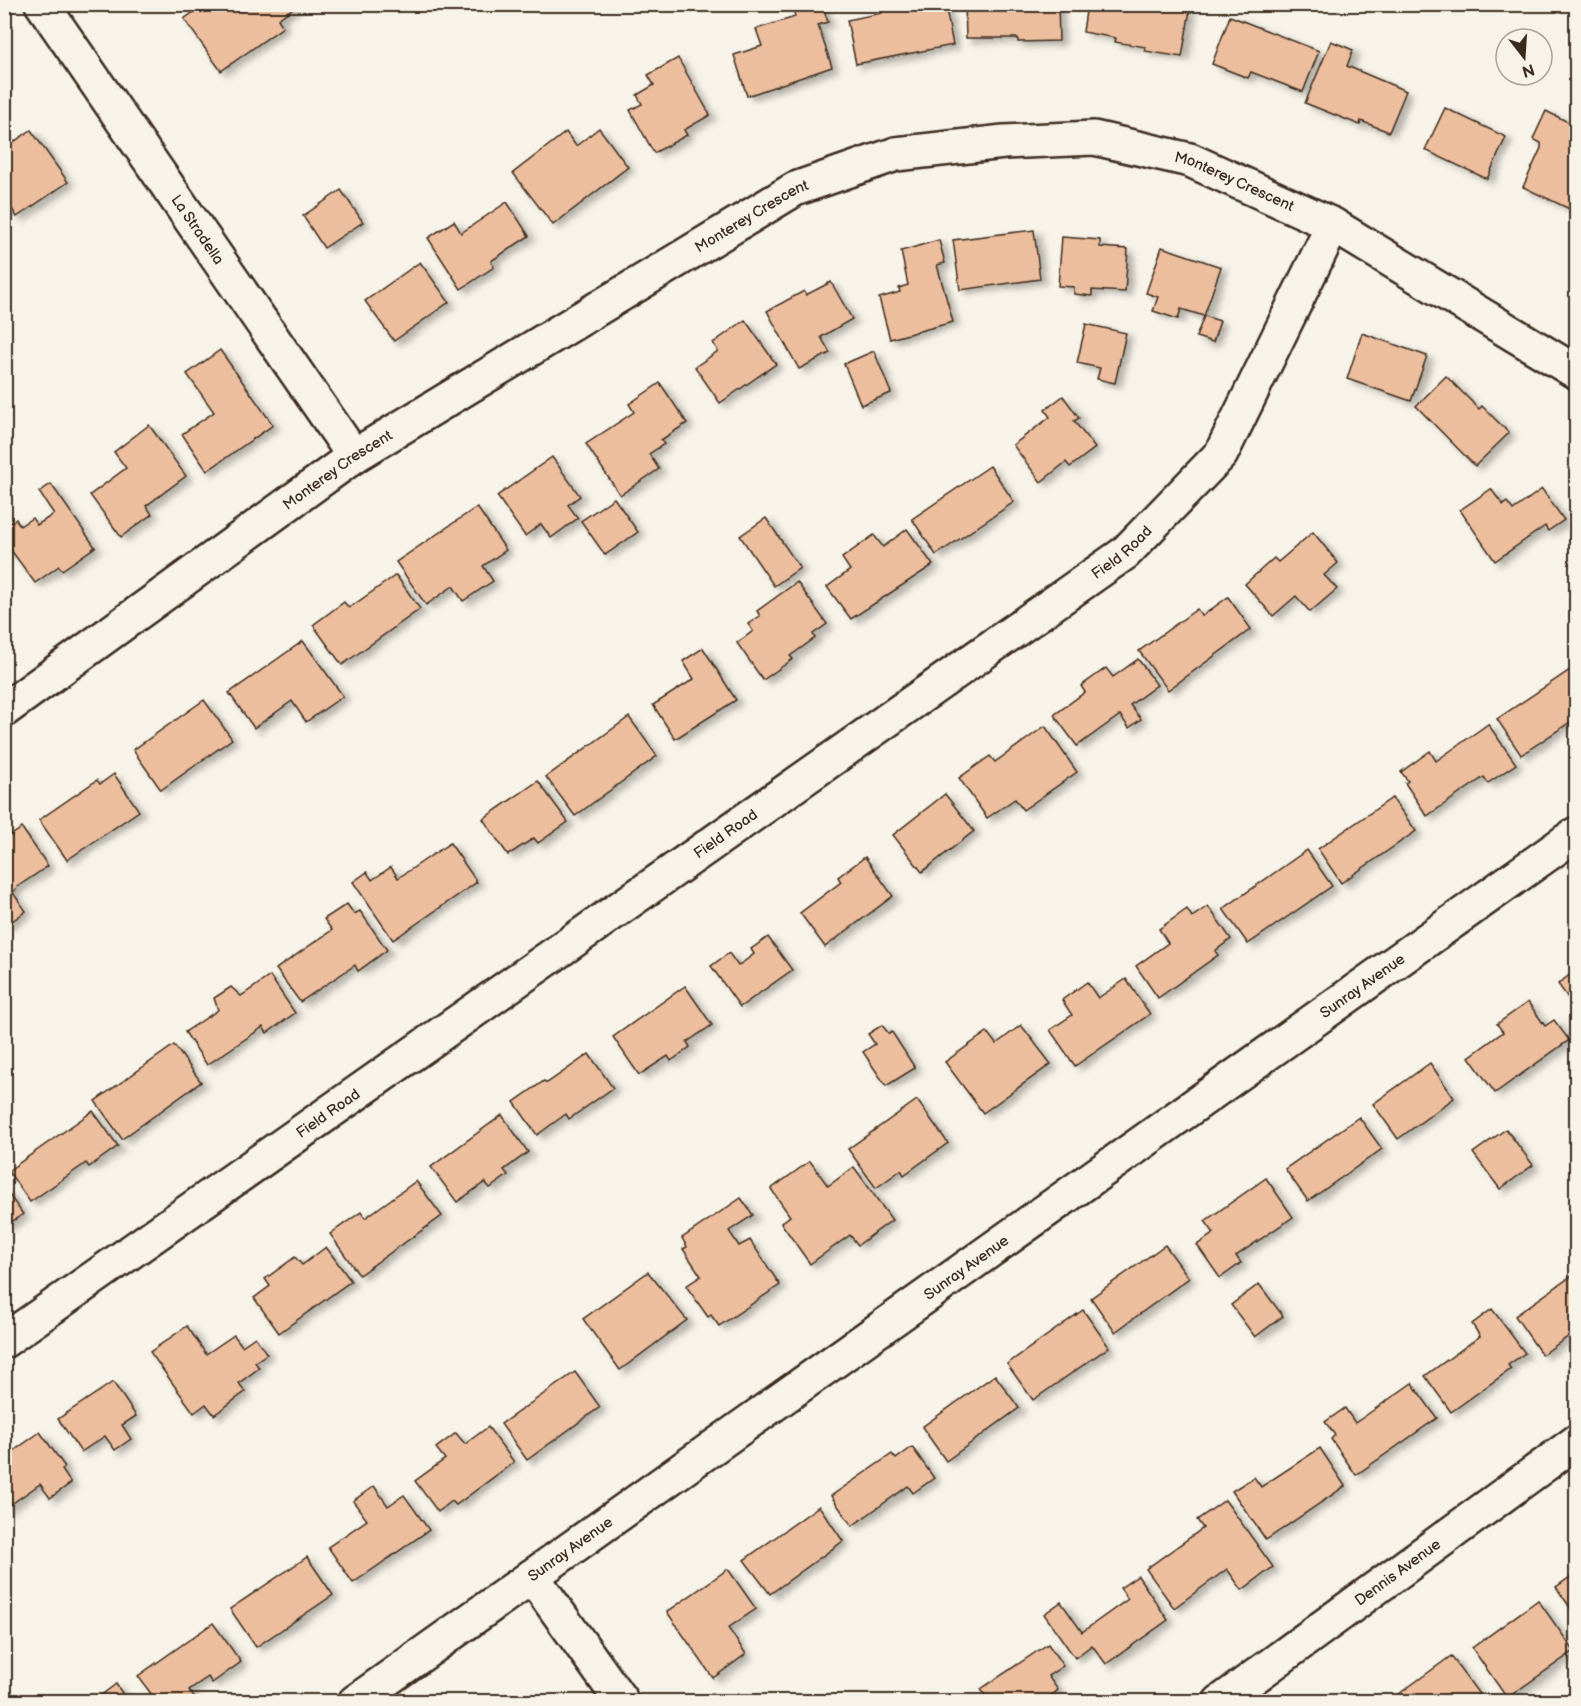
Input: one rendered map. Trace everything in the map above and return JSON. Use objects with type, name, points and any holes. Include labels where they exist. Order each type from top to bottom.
[{"type":"street","name":"La Stradella","points":[[42,4],[354,456]]},
{"type":"street","name":"Monterey Crescent","points":[[4,710],[354,456],[795,189],[896,154],[1004,142],[1094,138],[1190,160],[1333,225],[1576,372]]},
{"type":"street","name":"Field Road","points":[[4,1341],[1125,553],[1221,454],[1333,225]]},
{"type":"street","name":"Sunray Avenue","points":[[356,1701],[1576,834]]},
{"type":"street","name":"Dennis Avenue","points":[[1220,1701],[1576,1442]]},
{"type":"street","points":[[532,1576],[622,1701]]},
{"type":"building","points":[[205,4],[295,4],[296,6],[278,19],[283,27],[221,71],[184,19]]},
{"type":"building","points":[[822,4],[828,22],[818,25],[832,67],[747,96],[734,55],[762,46],[756,29],[795,17],[794,12]]},
{"type":"building","points":[[881,4],[945,4],[953,45],[856,64],[847,20],[882,13]]},
{"type":"building","points":[[965,4],[1058,4],[1059,41],[1018,42],[1018,38],[966,38]]},
{"type":"building","points":[[1087,4],[1163,4],[1190,10],[1182,57],[1145,51],[1146,47],[1115,42],[1116,38],[1083,32]]},
{"type":"building","points":[[1230,16],[1319,51],[1303,92],[1251,72],[1248,78],[1212,64]]},
{"type":"building","points":[[1331,41],[1353,50],[1347,66],[1406,91],[1389,132],[1361,121],[1360,125],[1305,103]]},
{"type":"building","points":[[678,58],[710,115],[684,130],[687,135],[654,153],[630,110],[642,104],[637,95],[654,85],[648,75]]},
{"type":"building","points":[[1445,108],[1506,137],[1487,179],[1425,150]]},
{"type":"building","points":[[1546,111],[1576,126],[1576,212],[1523,187],[1541,148],[1541,143],[1533,139]]},
{"type":"building","points":[[599,128],[628,167],[553,225],[513,173],[566,132],[576,146]]},
{"type":"building","points":[[31,130],[68,182],[17,217],[12,209],[4,214],[4,149]]},
{"type":"building","points":[[341,190],[363,222],[324,248],[303,216]]},
{"type":"building","points":[[507,202],[529,236],[491,261],[494,267],[461,289],[428,238],[454,221],[461,233]]},
{"type":"building","points":[[1034,230],[1040,279],[960,290],[953,240]]},
{"type":"building","points":[[1062,237],[1100,240],[1100,247],[1128,249],[1125,292],[1092,290],[1092,296],[1074,294],[1074,287],[1058,286]]},
{"type":"building","points":[[939,240],[945,263],[937,265],[953,322],[890,339],[879,298],[900,292],[899,288],[908,285],[901,251]]},
{"type":"building","points":[[1162,247],[1221,267],[1204,316],[1181,309],[1178,319],[1153,311],[1158,297],[1146,293]]},
{"type":"building","points":[[420,262],[449,302],[394,341],[365,301]]},
{"type":"building","points":[[831,282],[852,319],[821,337],[830,353],[799,369],[767,311],[804,291],[806,295]]},
{"type":"building","points":[[1204,316],[1220,321],[1213,342],[1196,337]]},
{"type":"building","points":[[745,320],[776,364],[720,403],[695,367],[718,351],[713,343]]},
{"type":"building","points":[[1086,324],[1126,333],[1115,383],[1097,379],[1100,368],[1077,363]]},
{"type":"building","points":[[1362,333],[1427,356],[1411,401],[1347,379]]},
{"type":"building","points":[[220,350],[273,425],[207,471],[182,434],[214,412],[187,374]]},
{"type":"building","points":[[874,351],[891,393],[861,405],[844,364]]},
{"type":"building","points":[[1446,376],[1479,409],[1482,406],[1509,433],[1475,466],[1416,406]]},
{"type":"building","points":[[660,383],[687,423],[661,440],[664,444],[649,454],[659,469],[620,495],[586,444],[634,412],[629,404]]},
{"type":"building","points":[[1063,396],[1079,418],[1074,421],[1095,448],[1070,467],[1066,462],[1041,482],[1013,445],[1050,417],[1045,410]]},
{"type":"building","points":[[149,425],[186,476],[146,506],[152,514],[121,537],[90,495],[126,468],[114,452]]},
{"type":"building","points":[[552,457],[580,496],[568,505],[578,518],[551,538],[541,524],[525,536],[497,496]]},
{"type":"building","points":[[990,466],[1014,502],[936,555],[912,519]]},
{"type":"building","points":[[51,484],[95,547],[62,570],[59,566],[35,583],[11,550],[4,554],[4,527],[16,519],[20,526],[32,518],[37,525],[54,514],[39,492]]},
{"type":"building","points":[[1491,489],[1503,505],[1507,502],[1513,510],[1542,489],[1564,520],[1548,531],[1545,526],[1495,561],[1460,510]]},
{"type":"building","points":[[614,498],[638,532],[605,555],[581,521]]},
{"type":"building","points":[[477,507],[506,550],[483,566],[493,581],[463,601],[453,586],[426,605],[396,562]]},
{"type":"building","points":[[766,518],[800,568],[774,586],[740,536]]},
{"type":"building","points":[[907,529],[933,565],[851,619],[827,587],[850,570],[842,558],[874,535],[883,547]]},
{"type":"building","points":[[1313,532],[1338,563],[1324,575],[1337,589],[1310,612],[1296,596],[1273,616],[1245,584],[1274,558],[1278,562]]},
{"type":"building","points":[[396,575],[420,609],[342,665],[313,625],[344,602],[349,608]]},
{"type":"building","points":[[797,582],[827,624],[813,634],[815,638],[790,656],[793,659],[763,680],[737,643],[753,631],[748,624],[760,616],[757,611]]},
{"type":"building","points":[[1228,597],[1251,629],[1168,690],[1139,651],[1197,609],[1202,616]]},
{"type":"building","points":[[303,641],[343,696],[306,722],[292,701],[254,728],[229,693]]},
{"type":"building","points":[[703,648],[736,700],[675,739],[653,705],[694,679],[683,661]]},
{"type":"building","points":[[1138,659],[1157,685],[1130,705],[1141,719],[1129,728],[1120,715],[1077,746],[1054,715],[1085,692],[1081,686],[1106,668],[1113,677]]},
{"type":"building","points":[[1576,666],[1576,718],[1521,755],[1497,719]]},
{"type":"building","points":[[204,700],[232,739],[161,790],[133,750]]},
{"type":"building","points":[[629,717],[657,756],[575,816],[546,777]]},
{"type":"building","points":[[1488,724],[1516,764],[1488,783],[1484,777],[1427,816],[1405,783],[1408,781],[1401,772],[1430,751],[1436,761]]},
{"type":"building","points":[[1045,726],[1077,772],[1023,810],[1015,799],[987,818],[959,778],[990,756],[995,762]]},
{"type":"building","points":[[114,774],[139,811],[67,860],[39,820],[97,780],[100,784]]},
{"type":"building","points":[[538,781],[568,822],[538,843],[534,838],[508,855],[483,819]]},
{"type":"building","points":[[945,794],[974,831],[922,872],[893,835]]},
{"type":"building","points":[[1392,798],[1416,831],[1341,883],[1318,849]]},
{"type":"building","points":[[22,828],[48,866],[17,887],[13,893],[26,911],[5,926],[4,840]]},
{"type":"building","points":[[450,843],[477,882],[393,940],[353,882],[367,872],[372,880],[391,867],[398,878]]},
{"type":"building","points":[[1307,850],[1332,886],[1248,944],[1223,909]]},
{"type":"building","points":[[865,857],[893,896],[825,947],[800,913],[841,882],[838,877]]},
{"type":"building","points":[[347,904],[354,914],[360,911],[387,950],[358,971],[355,965],[300,1002],[276,969],[332,930],[324,919]]},
{"type":"building","points":[[1208,906],[1231,939],[1215,951],[1218,955],[1158,998],[1136,966],[1168,943],[1159,929],[1187,909],[1192,917]]},
{"type":"building","points":[[768,937],[792,970],[740,1007],[711,966],[729,953],[738,966],[754,954],[751,949]]},
{"type":"building","points":[[1576,970],[1576,1009],[1558,984]]},
{"type":"building","points":[[270,976],[295,1013],[267,1033],[263,1027],[207,1065],[185,1032],[218,1010],[214,998],[231,987],[241,996]]},
{"type":"building","points":[[1126,979],[1150,1014],[1075,1066],[1050,1030],[1072,1015],[1062,1000],[1087,982],[1098,998]]},
{"type":"building","points":[[685,986],[712,1025],[687,1042],[690,1047],[671,1061],[668,1056],[639,1075],[613,1037]]},
{"type":"building","points":[[1528,1002],[1545,1026],[1554,1020],[1569,1040],[1495,1093],[1469,1057],[1503,1032],[1497,1024]]},
{"type":"building","points":[[882,1025],[889,1034],[892,1032],[915,1068],[886,1086],[863,1052],[875,1044],[868,1034]]},
{"type":"building","points":[[1021,1025],[1051,1064],[983,1113],[945,1062],[987,1032],[996,1044]]},
{"type":"building","points":[[174,1045],[201,1082],[122,1139],[95,1101]]},
{"type":"building","points":[[589,1054],[613,1088],[569,1119],[566,1114],[537,1135],[514,1102]]},
{"type":"building","points":[[1430,1063],[1454,1098],[1398,1139],[1373,1104]]},
{"type":"building","points":[[917,1100],[948,1143],[904,1175],[901,1170],[876,1188],[848,1149]]},
{"type":"building","points":[[93,1111],[118,1146],[89,1167],[86,1163],[30,1202],[8,1171]]},
{"type":"building","points":[[502,1115],[528,1152],[504,1170],[508,1175],[490,1188],[485,1182],[457,1202],[431,1167]]},
{"type":"building","points":[[1359,1117],[1382,1149],[1308,1201],[1285,1169]]},
{"type":"building","points":[[1506,1129],[1533,1165],[1500,1189],[1473,1153]]},
{"type":"building","points":[[810,1161],[828,1186],[854,1167],[892,1220],[858,1245],[850,1235],[810,1264],[781,1223],[790,1216],[771,1189]]},
{"type":"building","points":[[1266,1178],[1293,1217],[1236,1256],[1241,1263],[1220,1278],[1197,1245],[1214,1233],[1205,1221]]},
{"type":"building","points":[[416,1181],[442,1216],[359,1275],[330,1234],[361,1212],[365,1218]]},
{"type":"building","points":[[4,1188],[23,1214],[4,1227]]},
{"type":"building","points":[[741,1198],[753,1215],[729,1231],[739,1246],[750,1240],[780,1285],[719,1326],[711,1315],[708,1317],[686,1286],[701,1276],[683,1249],[687,1247],[682,1238]]},
{"type":"building","points":[[1165,1245],[1189,1278],[1115,1332],[1091,1298]]},
{"type":"building","points":[[326,1247],[351,1281],[279,1333],[254,1298],[270,1286],[265,1279],[295,1257],[302,1265]]},
{"type":"building","points":[[648,1272],[687,1320],[620,1370],[583,1319]]},
{"type":"building","points":[[1576,1273],[1576,1331],[1542,1355],[1515,1316]]},
{"type":"building","points":[[1259,1284],[1283,1316],[1255,1337],[1231,1305]]},
{"type":"building","points":[[1492,1309],[1525,1353],[1508,1365],[1511,1369],[1451,1412],[1425,1376],[1480,1336],[1472,1324]]},
{"type":"building","points":[[1083,1310],[1109,1347],[1033,1400],[1007,1364]]},
{"type":"building","points":[[187,1326],[206,1354],[234,1335],[242,1346],[255,1337],[267,1354],[255,1362],[259,1368],[239,1383],[245,1392],[214,1415],[206,1404],[194,1413],[150,1352]]},
{"type":"building","points":[[575,1372],[600,1407],[527,1460],[501,1424]]},
{"type":"building","points":[[995,1375],[1019,1408],[946,1461],[922,1427]]},
{"type":"building","points":[[113,1382],[136,1416],[122,1425],[131,1439],[115,1450],[105,1436],[81,1452],[58,1419]]},
{"type":"building","points":[[1412,1383],[1437,1418],[1356,1475],[1331,1439],[1335,1435],[1325,1422],[1345,1408],[1355,1423]]},
{"type":"building","points":[[488,1427],[514,1462],[456,1505],[452,1501],[438,1512],[415,1481],[445,1459],[436,1448],[456,1433],[465,1444]]},
{"type":"building","points":[[40,1432],[65,1467],[62,1470],[71,1483],[50,1498],[40,1484],[4,1509],[4,1458]]},
{"type":"building","points":[[912,1447],[934,1478],[913,1493],[908,1486],[852,1526],[831,1496],[892,1454],[896,1459]]},
{"type":"building","points":[[1320,1448],[1345,1486],[1266,1540],[1232,1491],[1254,1477],[1261,1487]]},
{"type":"building","points":[[374,1486],[388,1506],[404,1495],[429,1530],[353,1583],[328,1547],[367,1520],[353,1501]]},
{"type":"building","points":[[1225,1500],[1273,1567],[1242,1590],[1227,1569],[1174,1608],[1146,1569],[1203,1528],[1197,1520]]},
{"type":"building","points":[[819,1506],[843,1541],[770,1594],[744,1560]]},
{"type":"building","points":[[307,1557],[333,1595],[256,1647],[230,1609]]},
{"type":"building","points":[[728,1569],[756,1609],[728,1628],[746,1654],[713,1678],[667,1612]]},
{"type":"building","points":[[1576,1573],[1576,1616],[1556,1587]]},
{"type":"building","points":[[1138,1576],[1168,1620],[1106,1664],[1092,1645],[1075,1658],[1044,1614],[1061,1602],[1082,1632],[1128,1599],[1120,1588]]},
{"type":"building","points":[[1538,1600],[1574,1651],[1507,1698],[1472,1648]]},
{"type":"building","points":[[213,1623],[241,1662],[212,1683],[208,1677],[189,1690],[197,1702],[157,1702],[138,1676]]},
{"type":"building","points":[[1048,1644],[1063,1666],[1048,1676],[1058,1690],[1043,1702],[989,1702],[981,1689]]},
{"type":"building","points":[[1451,1656],[1479,1694],[1469,1702],[1394,1702],[1398,1698],[1396,1696]]},
{"type":"building","points":[[116,1684],[128,1702],[92,1702]]}]
